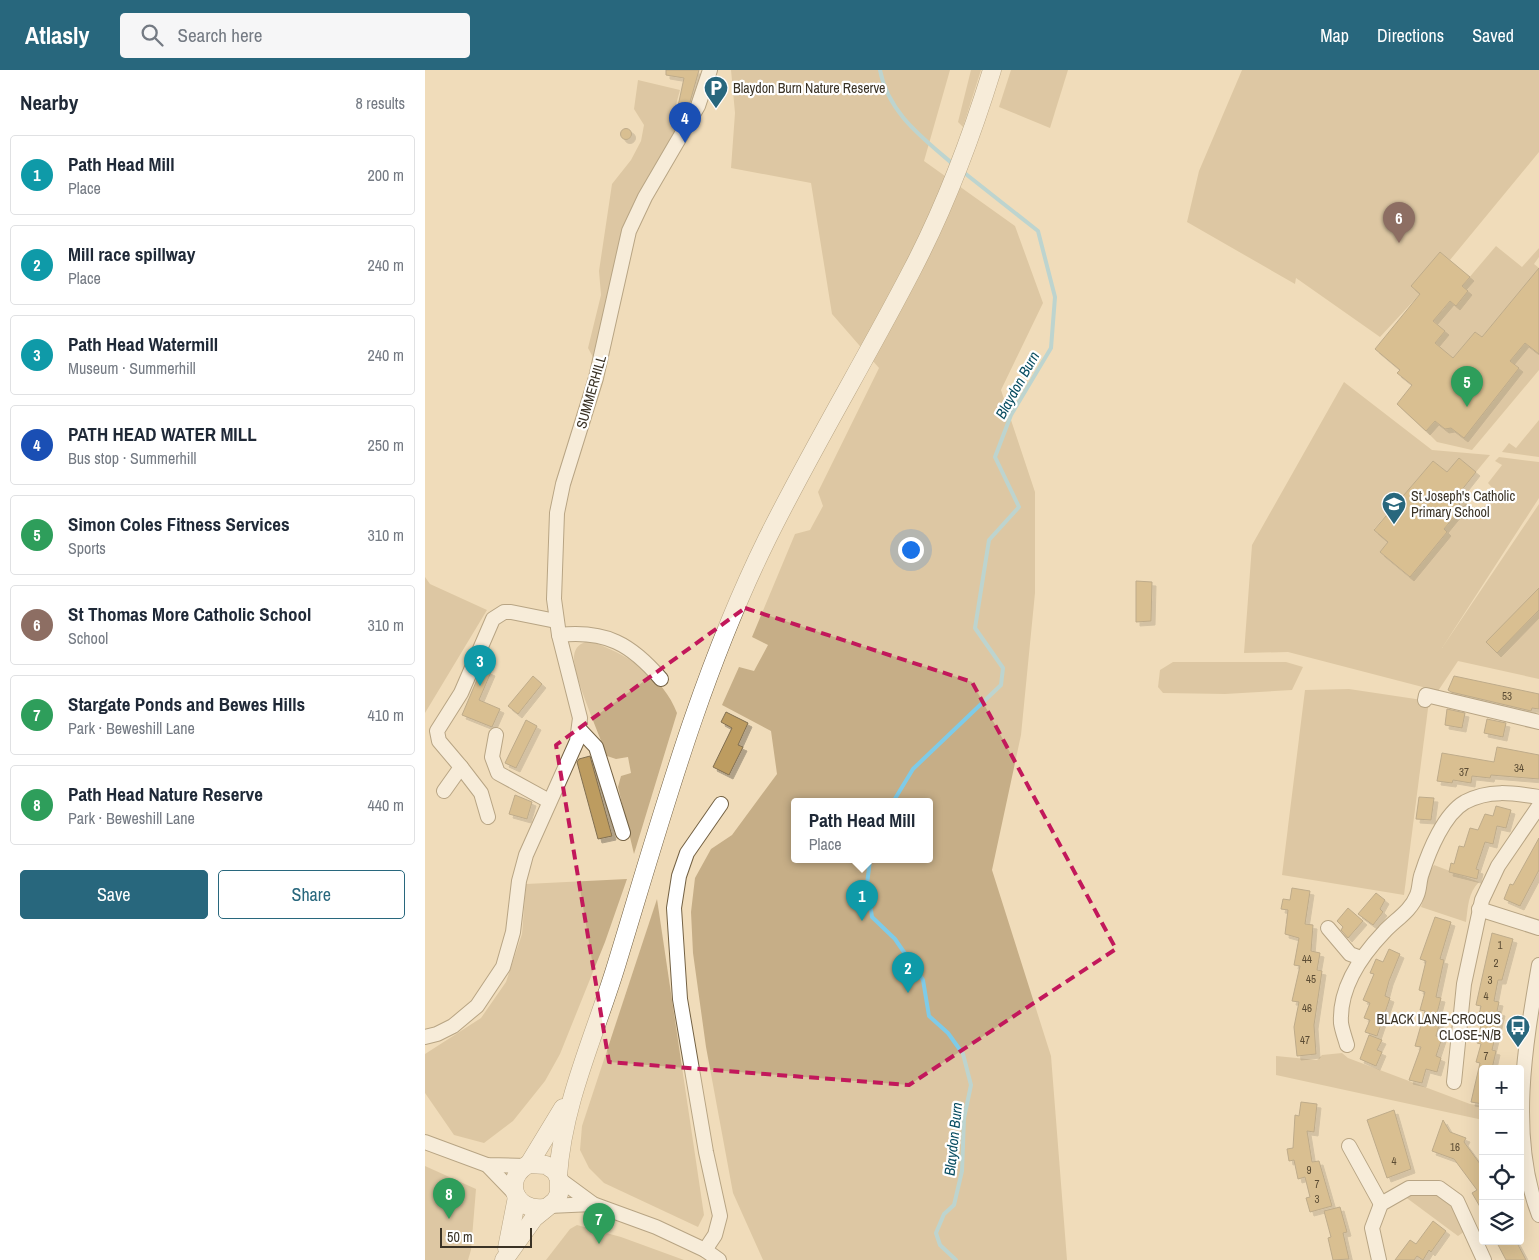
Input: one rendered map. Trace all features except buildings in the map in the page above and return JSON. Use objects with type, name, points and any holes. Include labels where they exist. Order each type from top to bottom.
[{"type":"main road","points":[[504,1259],[546,1207],[559,1194],[559,1157],[574,1088],[612,982],[671,785],[714,657],[768,538],[912,271],[930,234],[967,145],[990,78]]},
{"type":"main road","points":[[504,1259],[516,1196],[514,1188],[517,1175],[528,1165],[547,1139],[574,1088]]},
{"type":"main road","points":[[528,1165],[546,1165],[558,1177]]},
{"type":"main road","points":[[516,1196],[528,1208],[546,1207]]},
{"type":"street","name":"SUMMERHILL","points":[[580,730],[578,705],[558,628],[553,573],[557,513],[563,484],[596,378],[629,231],[645,197],[698,106],[710,70]]},
{"type":"street","points":[[488,817],[481,793],[439,741],[437,731],[461,693],[493,618],[504,612],[511,612],[558,628],[615,640],[647,662],[661,679]]},
{"type":"street","points":[[1426,698],[1539,722]]},
{"type":"street","points":[[425,1037],[437,1034],[467,1016],[477,1006],[496,979],[509,949],[519,881],[526,856],[571,755],[580,730],[596,747],[609,772],[623,834]]},
{"type":"street","points":[[496,735],[492,757],[498,773],[549,801]]},
{"type":"street","points":[[444,791],[461,767]]},
{"type":"street","points":[[1347,1045],[1341,1023],[1343,1002],[1351,975],[1361,958],[1384,931],[1404,914],[1417,896],[1429,853],[1443,824],[1464,803],[1493,792],[1539,797]]},
{"type":"street","points":[[705,1250],[715,1235],[720,1216],[706,1152],[681,999],[674,908],[679,876],[687,853],[721,804]]},
{"type":"street","points":[[1454,1082],[1464,984],[1479,909],[1498,866],[1539,806]]},
{"type":"street","points":[[1479,909],[1539,928]]},
{"type":"street","points":[[1328,928],[1350,954],[1361,958]]},
{"type":"street","points":[[1538,1210],[1523,1149],[1523,1120],[1524,1070],[1539,965]]},
{"type":"street","points":[[425,1142],[487,1165],[528,1165]]},
{"type":"street","points":[[1349,1146],[1381,1204]]},
{"type":"street","points":[[487,1165],[516,1196]]},
{"type":"street","points":[[558,1177],[593,1204],[656,1227],[705,1250],[719,1260]]},
{"type":"street","points":[[1379,1260],[1372,1228],[1381,1204],[1409,1188],[1439,1188],[1457,1201],[1484,1260]]},
{"type":"street","points":[[546,1207],[593,1204]]},
{"type":"highlighted area","points":[[745,608],[972,682],[1116,949],[909,1085],[609,1062],[556,745]]},
{"type":"shaded area","points":[[731,70],[950,70],[924,161],[1015,226],[1043,303],[1001,390],[1035,492],[1035,593],[1021,735],[992,870],[1051,1056],[1067,1260],[763,1260],[733,1193],[706,1047],[693,953],[691,912],[695,878],[711,849],[732,835],[777,774],[771,731],[722,705],[739,667],[754,671],[768,645],[752,637],[795,534],[810,530],[823,506],[818,492],[879,368],[832,314],[811,183],[731,168],[735,113]]},
{"type":"shaded area","points":[[971,70],[981,70],[963,127],[958,122]]},
{"type":"shaded area","points":[[1011,70],[1068,70],[1050,128],[999,107]]},
{"type":"shaded area","points":[[1242,70],[1539,70],[1539,152],[1450,260],[1440,252],[1412,286],[1420,294],[1380,337],[1296,278],[1295,284],[1187,222],[1199,171]]},
{"type":"shaded area","points":[[638,80],[680,90],[674,112],[686,115],[628,217],[595,361],[588,348],[601,295],[599,271],[612,184],[631,160],[641,141],[644,125],[634,109]]},
{"type":"shaded area","points":[[1496,246],[1522,267],[1539,248],[1539,257],[1534,264],[1539,268],[1482,337],[1475,332],[1453,358],[1435,343],[1445,331],[1430,318],[1438,308],[1442,311],[1450,301],[1456,306],[1462,286]]},
{"type":"shaded area","points":[[1525,343],[1539,354],[1539,370],[1472,450],[1437,442],[1426,431],[1435,421],[1445,429],[1497,395],[1519,368],[1510,361]]},
{"type":"shaded area","name":"St Joseph's Catholic Primary School","points":[[1344,382],[1432,450],[1490,455],[1476,472],[1459,458],[1447,472],[1433,461],[1374,529],[1388,542],[1380,552],[1409,577],[1447,532],[1444,529],[1466,503],[1479,513],[1496,492],[1488,483],[1502,465],[1495,461],[1499,457],[1539,462],[1539,498],[1442,648],[1539,504],[1539,679],[1458,661],[1438,691],[1288,652],[1244,653],[1252,545]]},
{"type":"shaded area","points":[[1539,420],[1539,457],[1502,452],[1509,443],[1516,448]]},
{"type":"shaded area","points":[[425,577],[430,584],[487,610],[425,713]]},
{"type":"shaded area","points":[[589,641],[629,659],[653,677],[671,700],[677,713],[634,854],[618,787],[621,776],[631,773],[628,757],[616,759],[607,756],[577,676],[575,653],[581,644]]},
{"type":"shaded area","points":[[1173,662],[1286,662],[1303,667],[1292,690],[1225,694],[1163,693],[1158,687],[1160,670]]},
{"type":"shaded area","points":[[1349,689],[1429,701],[1404,895],[1282,875],[1305,690]]},
{"type":"shaded area","points":[[1434,865],[1479,882],[1471,896],[1466,922],[1421,907],[1424,897],[1424,880]]},
{"type":"shaded area","points":[[627,879],[605,942],[560,1054],[545,1081],[513,1121],[484,1143],[454,1135],[425,1093],[425,1054],[481,1018],[506,982],[522,934],[526,884]]},
{"type":"shaded area","points":[[657,899],[704,1215],[698,1227],[604,1183],[589,1168],[580,1150],[582,1126]]},
{"type":"shaded area","points":[[1342,1053],[1348,1058],[1470,1104],[1479,1105],[1479,1119],[1276,1075],[1276,1056],[1317,1060],[1322,1055]]},
{"type":"shaded area","points":[[425,1166],[476,1189],[471,1250],[468,1260],[425,1260]]},
{"type":"shaded area","points":[[1439,1188],[1471,1227],[1458,1236],[1400,1193]]},
{"type":"shaded area","points":[[577,1225],[621,1237],[684,1260],[546,1260],[570,1229]]},
{"type":"waterway","name":"Blaydon Burn","points":[[880,70],[884,85],[891,99],[908,124],[954,165]]},
{"type":"waterway","name":"Blaydon Burn","points":[[895,798],[913,769],[1001,685],[1003,668],[975,628],[989,540],[1019,507],[995,457],[1011,415],[1051,348],[1055,297],[1038,231],[962,171]]},
{"type":"waterway","name":"Blaydon Burn","points":[[870,863],[867,884],[872,917],[895,939],[923,980],[929,1016],[948,1033],[963,1054],[971,1085],[964,1118],[962,1171],[954,1205],[944,1214],[936,1233],[940,1245],[956,1260]]},
{"type":"place","name":"Blaydon Burn Nature Reserve","points":[[716,109]]},
{"type":"place","name":"PATH HEAD WATER MILL","points":[[685,143]]},
{"type":"place","name":"St Thomas More Catholic School","points":[[1399,243]]},
{"type":"place","name":"Simon Coles Fitness Services","points":[[1467,407]]},
{"type":"place","name":"St Joseph's Catholic Primary School","points":[[1394,525]]},
{"type":"place","name":"Path Head Watermill","points":[[480,686]]},
{"type":"place","name":"Path Head Mill","points":[[862,921]]},
{"type":"place","name":"Mill race spillway","points":[[908,993]]},
{"type":"place","name":"BLACK LANE-CROCUS CLOSE-N/B","points":[[1518,1048]]},
{"type":"place","name":"Path Head Nature Reserve","points":[[449,1219]]},
{"type":"place","name":"Stargate Ponds and Bewes Hills","points":[[599,1244]]}]
